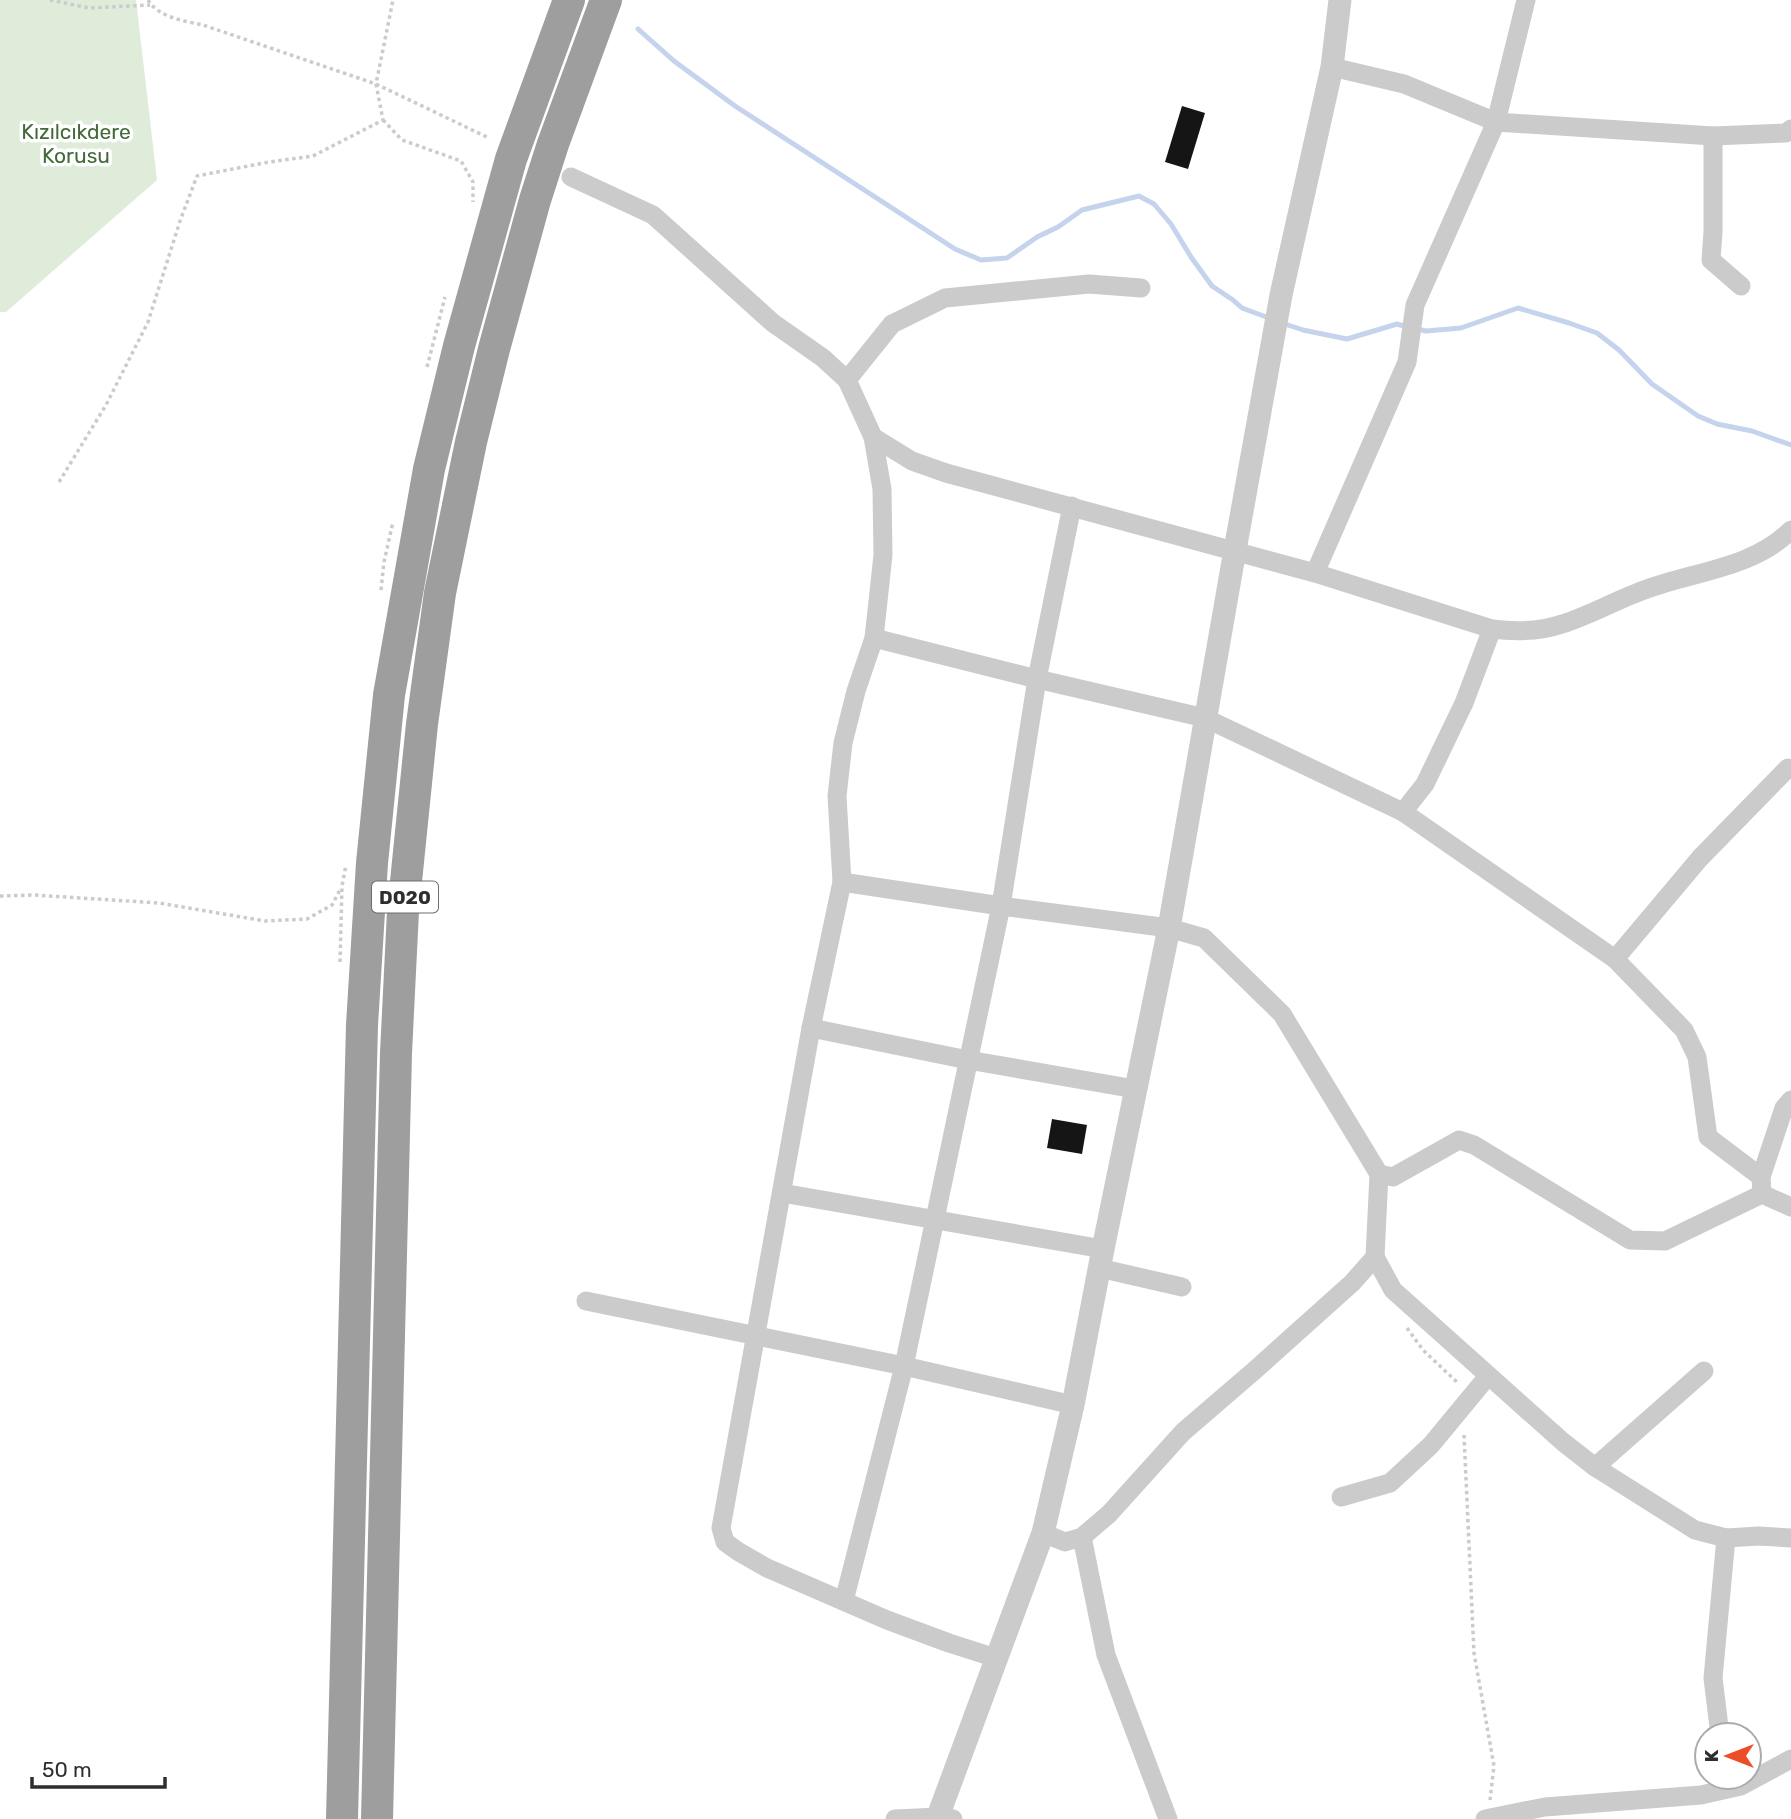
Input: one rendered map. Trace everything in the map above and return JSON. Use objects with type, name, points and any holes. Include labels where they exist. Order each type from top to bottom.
[{"type":"highway","name":"D020","points":[[342,1819],[362,1025],[372,863],[389,695],[424,496],[458,346],[511,159],[569,0]]},
{"type":"highway","name":"D020","points":[[377,1819],[396,1040],[403,911],[422,724],[440,593],[471,442],[494,349],[535,200],[606,0]]},
{"type":"street","points":[[895,1819],[943,1818],[996,1658],[1043,1533],[1073,1405],[1169,928],[1234,550],[1281,295],[1332,67],[1340,0]]},
{"type":"street","points":[[1315,573],[1407,362],[1415,305],[1496,122],[1526,0]]},
{"type":"street","points":[[1332,67],[1404,85],[1496,122],[1713,136],[1786,132],[1791,129]]},
{"type":"street","points":[[1713,136],[1711,260],[1741,286]]},
{"type":"street","points":[[571,177],[653,215],[773,323],[823,358],[846,380],[873,437],[881,489],[883,555],[874,638],[856,691],[843,743],[837,796],[842,882],[811,1028],[755,1336],[721,1528],[725,1542],[767,1568],[887,1620],[996,1658]]},
{"type":"street","points":[[846,380],[892,324],[945,298],[1089,284],[1141,288]]},
{"type":"street","points":[[873,437],[912,461],[946,473],[1315,573],[1492,629],[1522,632],[1561,624],[1647,589],[1745,560],[1779,542],[1791,530]]},
{"type":"street","points":[[844,1601],[904,1366],[968,1060],[1000,906],[1037,679],[1072,506]]},
{"type":"street","points":[[1403,812],[1425,784],[1459,715],[1492,629]]},
{"type":"street","points":[[874,638],[1205,718],[1403,812],[1615,959],[1684,1030],[1697,1057],[1708,1137],[1761,1185],[1791,1207]]},
{"type":"street","points":[[1615,959],[1700,858],[1788,768]]},
{"type":"street","points":[[842,882],[1169,928],[1204,938],[1282,1014],[1380,1174],[1375,1257],[1393,1290],[1563,1443],[1595,1467],[1695,1530],[1726,1538],[1791,1538]]},
{"type":"street","points":[[811,1028],[968,1060],[1135,1089]]},
{"type":"street","points":[[1380,1174],[1393,1177],[1458,1140],[1474,1145],[1630,1240],[1665,1241],[1761,1185],[1784,1108],[1791,1100]]},
{"type":"street","points":[[782,1193],[934,1220],[1101,1259],[1182,1287]]},
{"type":"street","points":[[1043,1533],[1065,1542],[1082,1537],[1109,1514],[1183,1432],[1352,1283],[1375,1257]]},
{"type":"street","points":[[586,1301],[904,1366],[1073,1405]]},
{"type":"street","points":[[1595,1467],[1704,1371]]},
{"type":"street","points":[[1341,1497],[1390,1483],[1432,1445],[1489,1376]]},
{"type":"street","points":[[1082,1537],[1106,1656],[1168,1819]]},
{"type":"street","points":[[1718,1721],[1713,1678],[1726,1538]]},
{"type":"street","points":[[1763,1774],[1791,1759]]},
{"type":"street","points":[[1486,1819],[1545,1807],[1693,1787]]},
{"type":"path","points":[[50,0],[89,8],[149,2],[175,19],[202,25],[376,85],[489,138]]},
{"type":"path","points":[[58,482],[106,405],[148,322],[197,176],[313,156],[383,120],[376,85],[393,0]]},
{"type":"path","points":[[0,896],[34,895],[159,903],[265,921],[307,919],[332,905],[342,886]]},
{"type":"path","points":[[1402,1321],[1423,1350],[1464,1389],[1474,1654],[1494,1766],[1486,1819]]},
{"type":"green space","name":"Kızılcıkdere Korusu","points":[[0,0],[136,0],[157,180],[6,312],[0,312]]},
{"type":"building","points":[[1182,106],[1205,113],[1188,169],[1165,162]]},
{"type":"building","points":[[1052,1119],[1087,1125],[1082,1154],[1047,1148]]},
{"type":"waterway","points":[[638,29],[674,61],[735,106],[955,249],[981,260],[1007,258],[1082,210],[1139,196],[1154,204],[1171,224],[1212,286],[1242,308],[1269,318]]},
{"type":"waterway","points":[[1417,329],[1426,331],[1461,328],[1518,308],[1569,323],[1597,333],[1619,350],[1652,384],[1698,416],[1791,445]]},
{"type":"waterway","points":[[1282,323],[1347,339],[1397,324],[1407,327]]}]
